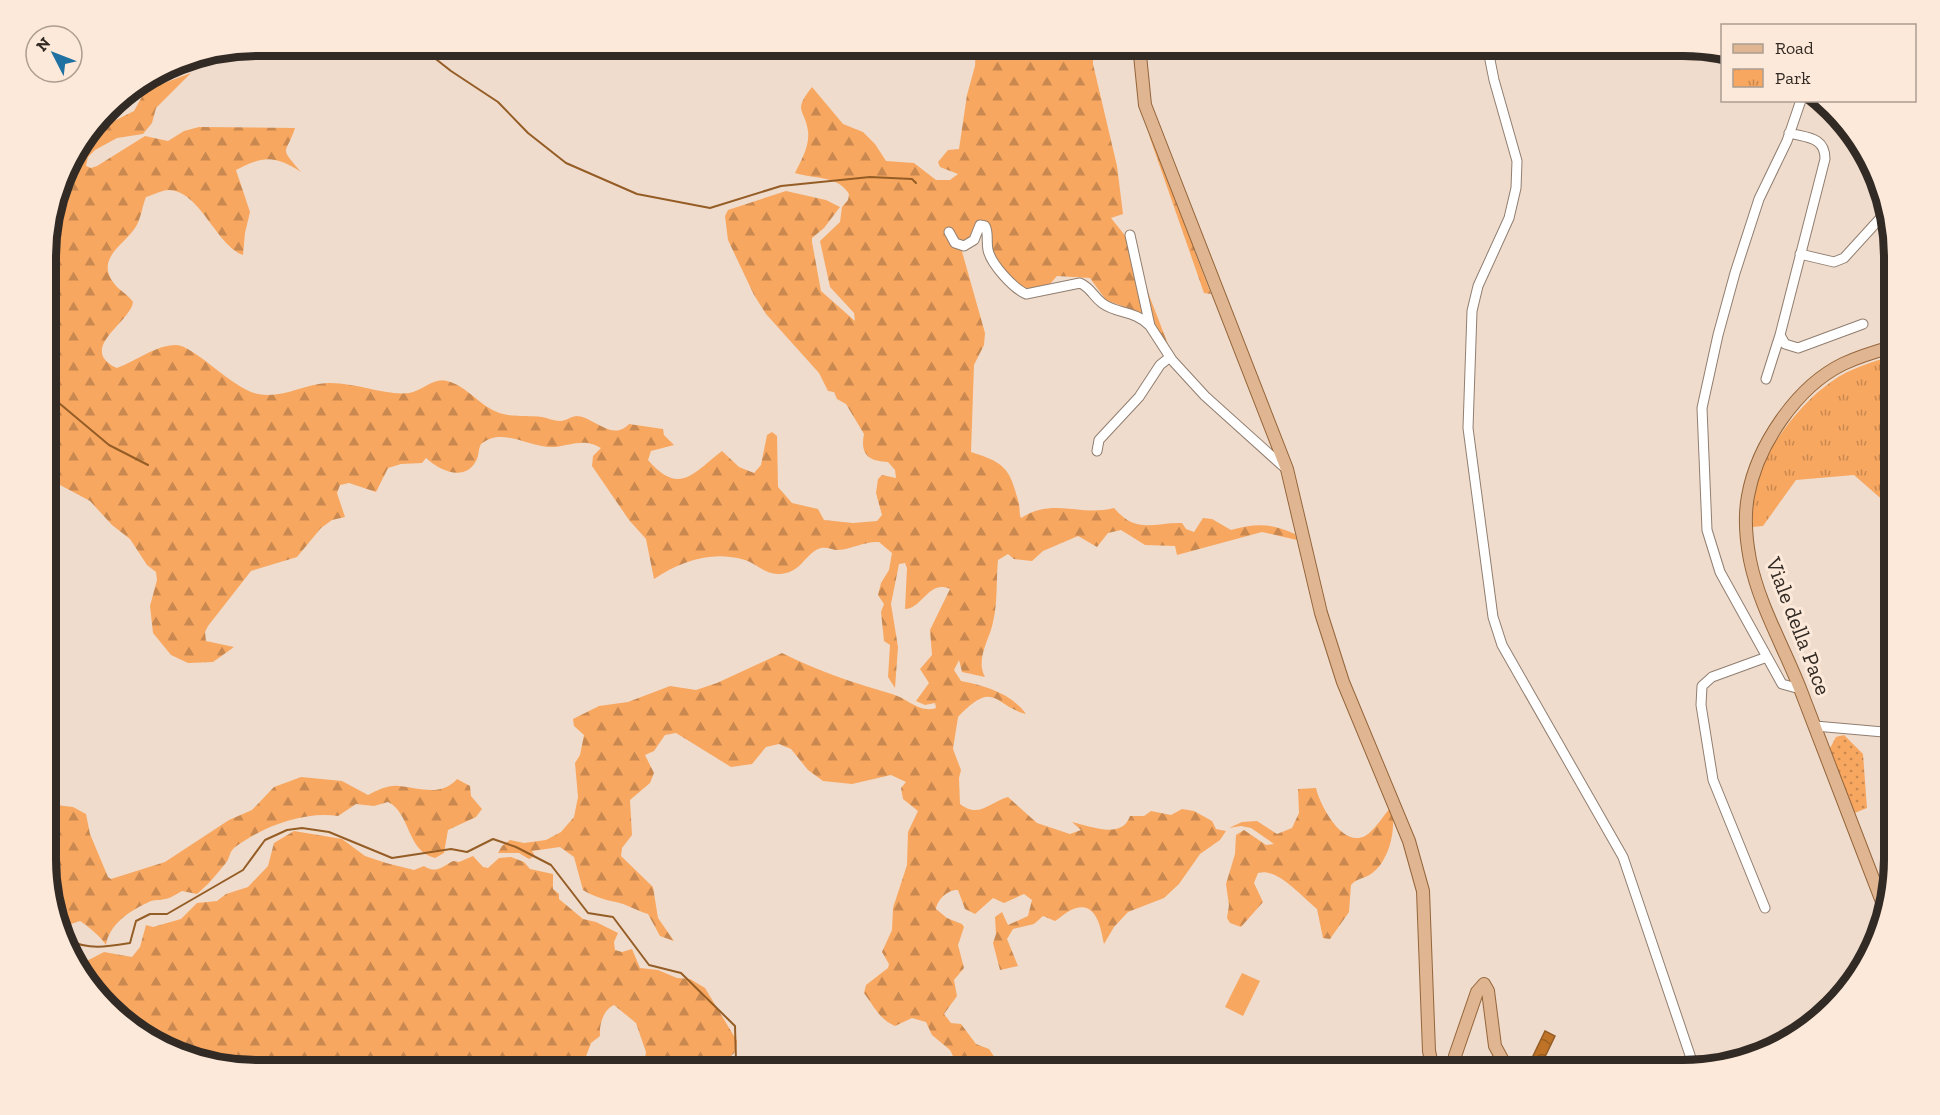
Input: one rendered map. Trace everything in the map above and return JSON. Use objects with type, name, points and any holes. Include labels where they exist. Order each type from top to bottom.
[{"type":"main road","points":[[1140,56],[1145,105],[1287,469],[1321,613],[1342,682],[1409,841],[1423,891],[1431,1059]]},
{"type":"main road","name":"Viale della Pace","points":[[1881,899],[1800,688],[1759,591],[1750,560],[1745,526],[1747,498],[1753,474],[1768,442],[1790,410],[1814,385],[1842,365],[1884,350]]},
{"type":"main road","points":[[1455,1059],[1477,992],[1484,984],[1488,991],[1495,1046],[1502,1059]]},
{"type":"street","points":[[1490,56],[1517,161],[1516,188],[1509,218],[1478,286],[1472,310],[1468,428],[1493,617],[1502,645],[1623,857],[1691,1059]]},
{"type":"street","points":[[1800,102],[1760,199],[1735,273],[1702,408],[1707,530],[1720,572],[1782,684],[1800,688]]},
{"type":"street","points":[[1766,379],[1780,335],[1825,159],[1825,147],[1819,141],[1789,133]]},
{"type":"street","points":[[1800,254],[1834,262],[1844,258],[1881,217]]},
{"type":"street","points":[[949,232],[958,245],[964,246],[974,240],[980,225],[985,226],[988,251],[994,263],[1020,291],[1026,294],[1080,283],[1093,291],[1102,304],[1133,313],[1150,326],[1170,357],[1205,396],[1287,469]]},
{"type":"street","points":[[1130,235],[1150,326]]},
{"type":"street","points":[[1780,335],[1785,344],[1798,348],[1863,324]]},
{"type":"street","points":[[1097,451],[1099,440],[1170,357]]},
{"type":"street","points":[[1765,908],[1713,780],[1701,705],[1702,686],[1712,676],[1767,657]]},
{"type":"street","points":[[1815,726],[1884,732]]},
{"type":"green space","points":[[975,56],[1093,56],[1117,166],[1123,214],[1111,218],[1127,238],[1171,352],[1151,317],[1106,300],[1090,278],[1057,276],[1049,285],[1024,290],[994,258],[983,226],[975,240],[961,248],[985,333],[984,345],[974,365],[971,452],[992,460],[1005,469],[1016,492],[1021,518],[1045,509],[1101,510],[1114,508],[1130,522],[1138,524],[1182,523],[1186,529],[1194,532],[1203,518],[1212,519],[1231,530],[1256,525],[1271,526],[1295,534],[1297,540],[1262,532],[1177,555],[1175,546],[1145,545],[1121,530],[1108,533],[1097,547],[1078,536],[1043,551],[1032,561],[1014,559],[1008,554],[998,560],[995,614],[982,656],[982,670],[985,677],[962,672],[959,660],[954,670],[961,681],[979,685],[1005,696],[1026,714],[994,698],[987,697],[970,705],[958,717],[953,749],[961,770],[960,804],[973,810],[979,810],[1008,797],[1037,823],[1070,834],[1081,830],[1072,822],[1113,830],[1120,828],[1130,816],[1144,816],[1151,811],[1171,815],[1182,809],[1194,811],[1212,821],[1216,829],[1226,831],[1220,840],[1200,854],[1179,884],[1164,898],[1128,912],[1114,927],[1104,944],[1096,917],[1087,908],[1080,907],[1071,910],[1055,921],[1043,916],[1034,924],[1013,929],[1007,939],[1018,966],[1000,970],[993,943],[996,934],[995,917],[1002,912],[1008,925],[1028,916],[1032,900],[1024,894],[1004,903],[993,898],[975,914],[965,909],[958,890],[947,893],[936,909],[964,927],[958,945],[964,968],[954,980],[957,996],[944,1014],[951,1023],[961,1024],[976,1044],[989,1049],[996,1059],[955,1060],[950,1050],[932,1035],[926,1022],[912,1018],[895,1026],[881,1016],[864,993],[866,985],[888,968],[889,964],[882,952],[892,930],[893,908],[907,865],[908,832],[918,811],[903,799],[901,788],[906,782],[891,775],[852,784],[823,781],[808,770],[791,749],[779,744],[766,747],[752,764],[731,767],[676,733],[665,735],[654,751],[645,755],[654,773],[650,783],[630,800],[632,835],[622,848],[621,856],[653,887],[658,918],[674,941],[660,936],[648,914],[624,904],[599,898],[583,890],[574,857],[560,847],[532,851],[535,856],[529,859],[519,853],[498,853],[502,846],[510,840],[524,843],[546,840],[561,832],[574,817],[578,797],[575,763],[580,755],[584,735],[574,726],[573,719],[599,706],[628,702],[670,686],[696,690],[717,683],[782,653],[836,676],[898,696],[924,709],[936,708],[935,703],[925,705],[916,701],[929,683],[920,669],[932,655],[930,630],[950,589],[936,588],[911,608],[905,609],[907,568],[905,563],[899,564],[891,604],[898,647],[895,688],[888,677],[890,645],[884,641],[881,612],[884,604],[878,595],[881,583],[889,570],[892,553],[879,542],[838,550],[825,548],[816,550],[796,568],[786,573],[770,573],[745,560],[721,556],[686,562],[654,579],[646,539],[629,520],[592,466],[593,456],[601,448],[589,443],[545,447],[499,437],[481,444],[477,459],[472,466],[460,473],[438,467],[426,458],[422,463],[401,464],[388,468],[376,492],[349,483],[340,485],[337,493],[345,517],[332,520],[321,528],[297,557],[251,571],[208,626],[205,632],[206,641],[234,647],[213,662],[188,663],[171,655],[153,633],[150,606],[157,580],[156,572],[147,565],[130,539],[112,525],[90,501],[56,483],[56,256],[57,230],[62,204],[76,167],[103,126],[134,111],[147,88],[155,82],[164,83],[191,73],[156,108],[152,123],[143,134],[117,138],[95,150],[88,157],[86,166],[91,168],[97,166],[145,136],[168,141],[184,131],[199,127],[295,128],[286,150],[289,158],[301,172],[292,166],[268,159],[236,170],[250,212],[243,255],[224,241],[199,208],[180,193],[166,190],[146,197],[137,224],[114,252],[108,266],[113,282],[133,302],[130,310],[104,344],[102,352],[106,361],[117,368],[154,350],[176,345],[193,352],[237,384],[258,394],[267,395],[328,383],[390,393],[409,393],[437,381],[447,381],[461,387],[491,409],[502,414],[542,417],[556,421],[577,416],[610,430],[623,429],[629,424],[663,429],[664,435],[674,445],[651,451],[648,460],[659,471],[678,479],[695,473],[722,451],[739,467],[754,473],[761,465],[767,435],[772,432],[777,436],[778,487],[792,503],[818,509],[824,520],[853,523],[877,521],[882,515],[876,493],[878,479],[882,475],[896,478],[895,470],[888,462],[875,460],[867,455],[863,447],[864,434],[846,404],[837,399],[834,392],[828,391],[819,373],[766,314],[754,295],[728,240],[725,216],[728,210],[786,191],[826,200],[840,207],[824,228],[812,238],[812,242],[821,291],[855,321],[854,313],[830,287],[820,241],[840,222],[842,207],[848,200],[849,194],[832,181],[795,173],[808,142],[808,131],[801,110],[803,101],[812,87],[843,124],[863,132],[875,144],[886,161],[914,163],[936,180],[950,180],[958,174],[940,167],[938,162],[948,150],[959,149],[967,95]]},
{"type":"green space","points":[[1142,82],[1198,248],[1194,250],[1211,294],[1204,293],[1150,138],[1143,105]]},
{"type":"green space","points":[[1884,359],[1884,501],[1854,475],[1796,480],[1763,526],[1752,527],[1754,495],[1759,476],[1765,460],[1784,430],[1819,391],[1838,377]]},
{"type":"green space","points":[[1844,735],[1863,754],[1867,808],[1852,814],[1828,752],[1836,737]]},
{"type":"green space","points":[[301,777],[342,781],[368,795],[383,788],[395,786],[437,790],[451,785],[457,779],[470,786],[471,796],[482,809],[476,817],[448,830],[444,853],[435,858],[419,848],[401,814],[388,802],[374,806],[356,804],[338,816],[297,818],[257,833],[234,848],[227,862],[197,894],[182,891],[170,898],[149,902],[133,910],[111,931],[106,945],[80,921],[67,925],[57,885],[56,805],[73,807],[86,814],[90,834],[108,877],[111,879],[165,862],[229,820],[252,810],[274,787]]},
{"type":"green space","points":[[1316,788],[1333,823],[1348,836],[1356,838],[1365,836],[1376,827],[1391,807],[1392,834],[1383,861],[1371,874],[1351,885],[1349,912],[1330,939],[1323,938],[1317,909],[1281,879],[1265,872],[1258,873],[1254,883],[1263,902],[1241,927],[1230,923],[1227,918],[1229,905],[1226,884],[1235,854],[1236,835],[1244,830],[1266,845],[1274,844],[1251,828],[1241,826],[1229,828],[1242,822],[1257,821],[1277,834],[1292,828],[1299,813],[1298,789]]},
{"type":"green space","points":[[294,831],[342,839],[365,856],[414,870],[424,866],[439,869],[453,861],[459,862],[473,856],[483,867],[488,868],[499,858],[511,857],[524,862],[530,869],[553,874],[553,889],[559,894],[559,899],[583,919],[596,922],[618,933],[614,942],[615,950],[622,952],[632,949],[640,968],[658,970],[677,978],[690,979],[705,988],[737,1041],[736,1051],[728,1060],[645,1060],[646,1052],[636,1023],[614,1005],[604,1014],[600,1036],[591,1043],[585,1060],[256,1060],[230,1058],[204,1053],[156,1033],[114,1001],[84,962],[104,952],[132,957],[140,947],[146,925],[153,927],[181,919],[197,903],[217,901],[226,894],[248,887],[268,866],[274,843]]},
{"type":"green space","points":[[1242,973],[1260,981],[1243,1016],[1225,1007]]},
{"type":"water","points":[[1545,1031],[1555,1036],[1544,1059],[1533,1056]]},
{"type":"waterway","points":[[432,56],[498,102],[528,133],[566,163],[637,194],[710,208],[781,186],[870,177],[912,179],[916,183]]},
{"type":"waterway","points":[[56,401],[109,445],[148,465]]},
{"type":"waterway","points":[[74,943],[91,946],[130,943],[136,921],[150,914],[167,914],[243,870],[265,840],[287,830],[302,828],[329,832],[392,858],[451,849],[467,852],[493,839],[516,847],[551,865],[588,913],[613,917],[649,965],[681,973],[735,1026],[736,1060]]}]
